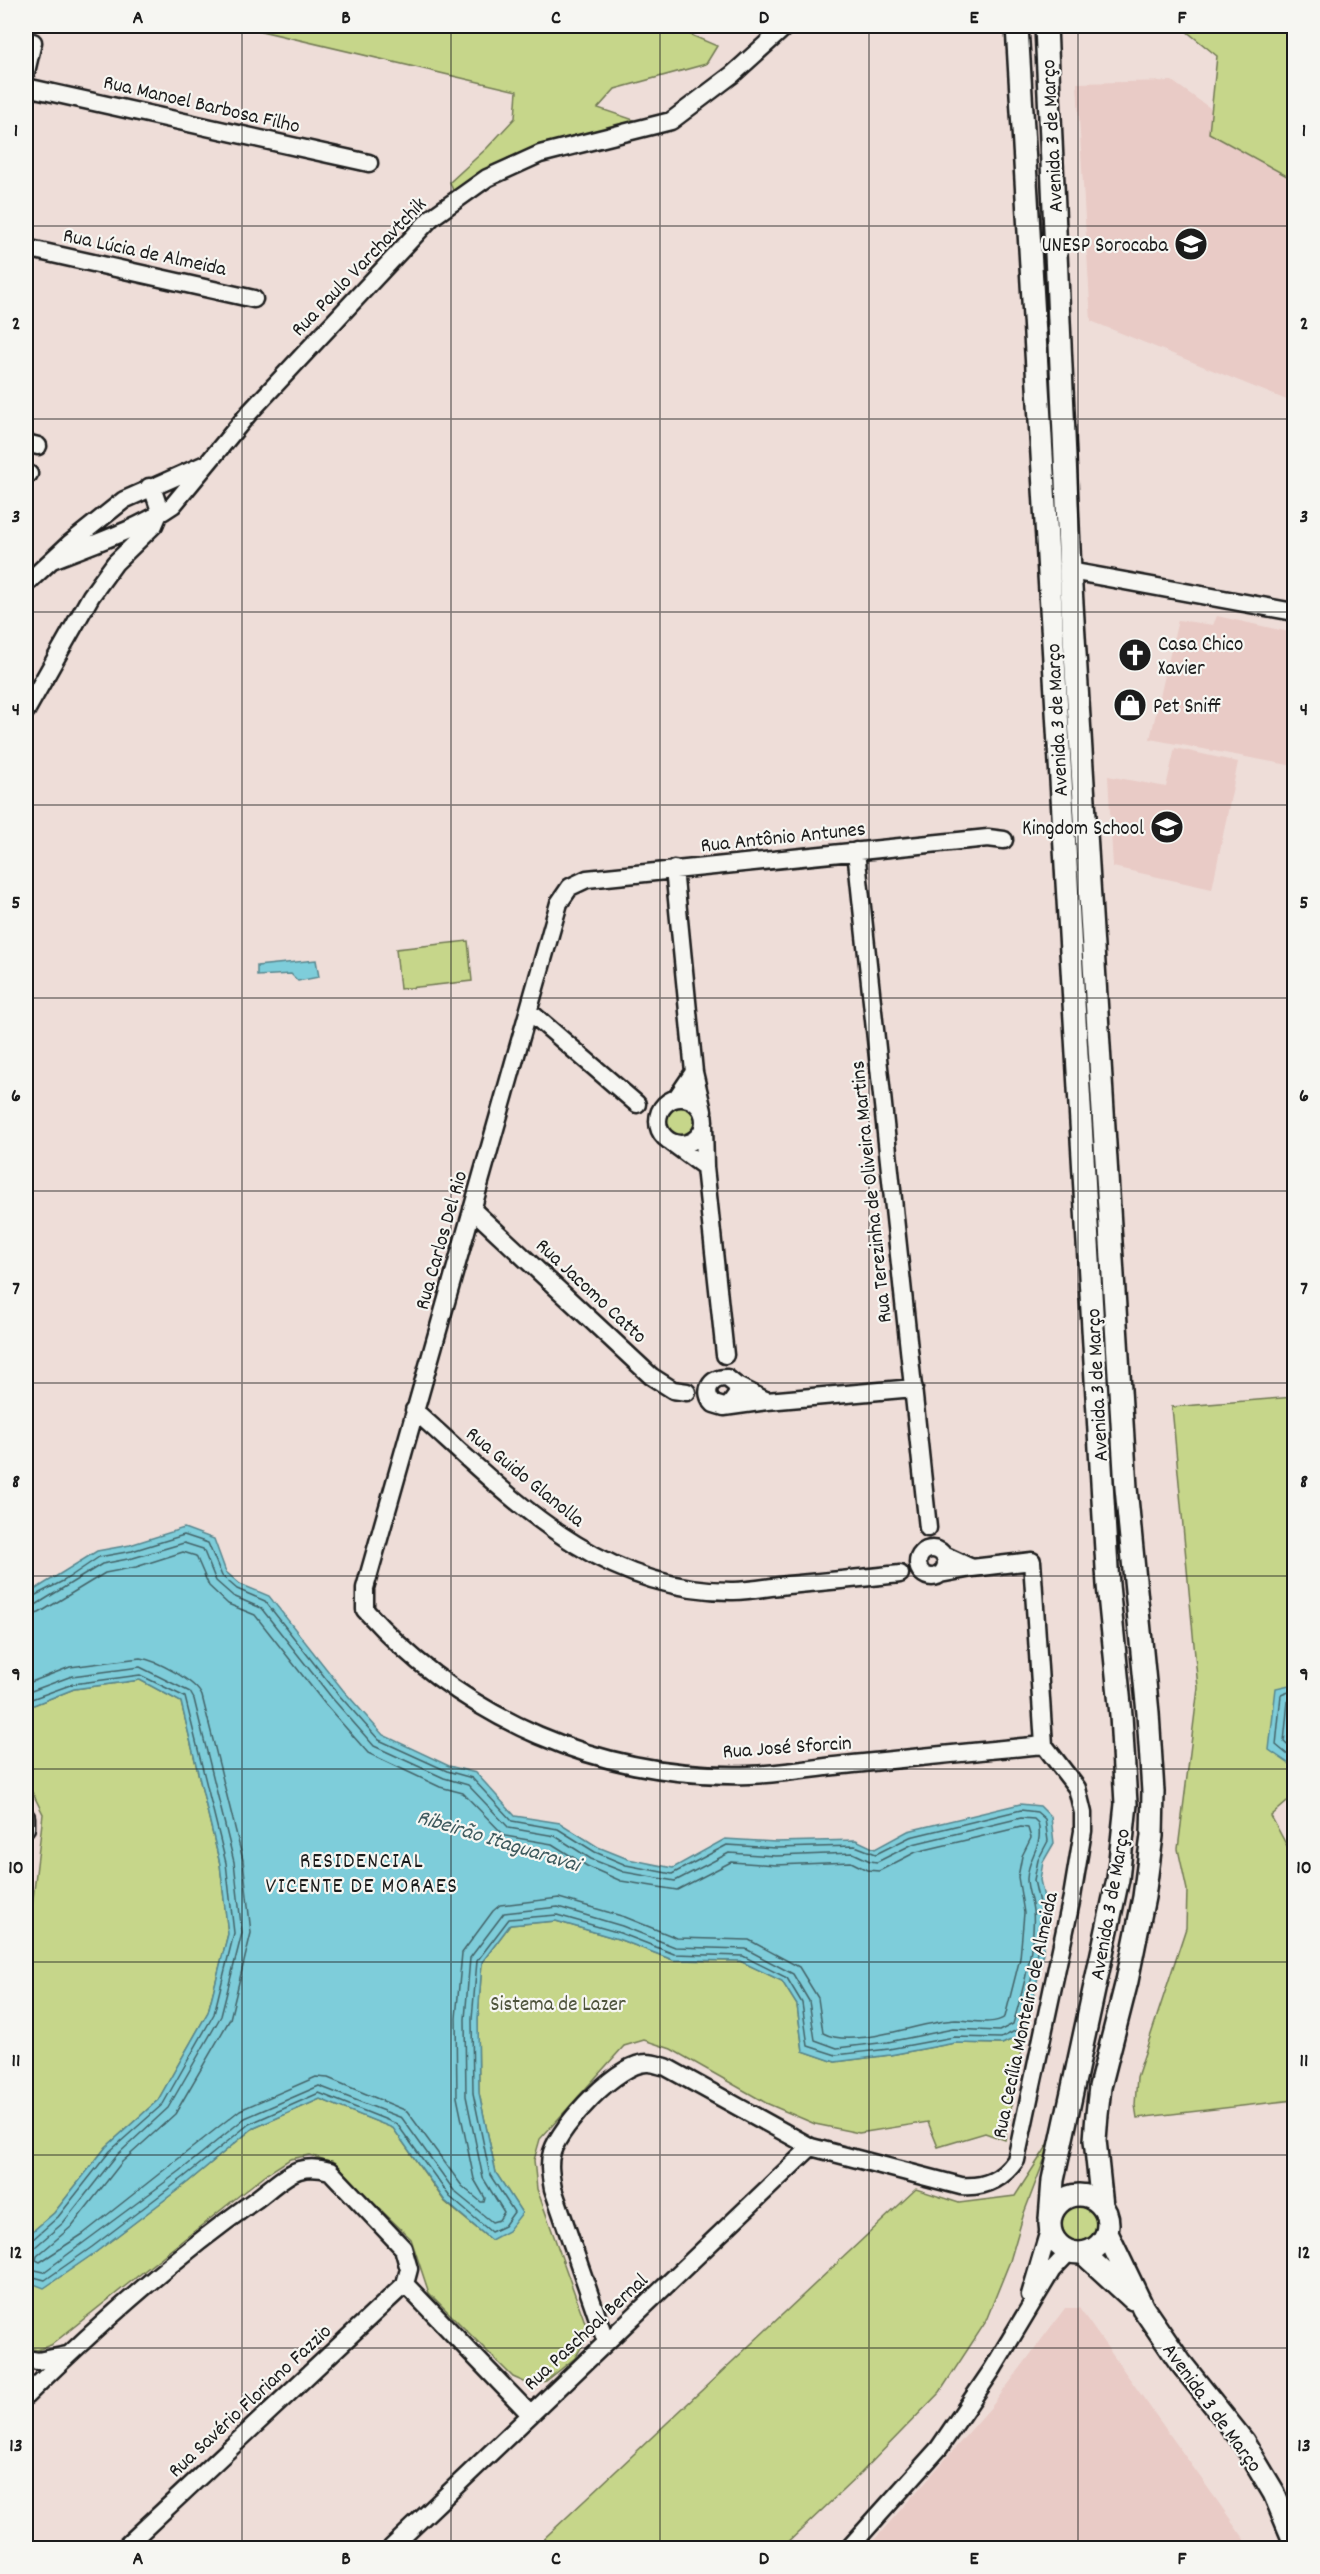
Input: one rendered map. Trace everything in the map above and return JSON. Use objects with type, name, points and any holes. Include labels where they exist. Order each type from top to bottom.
[{"type":"main road","name":"Avenida 3 de Março","points":[[1017,26],[1107,1575],[1126,1804],[1118,1879],[1053,2180],[1050,2223]]},
{"type":"main road","name":"Avenida 3 de Março","points":[[1046,26],[1070,571],[1126,1488],[1148,1713],[1153,1792],[1152,1836],[1144,1897],[1127,1981],[1100,2087],[1095,2140],[1102,2206]]},
{"type":"main road","name":"Avenida 3 de Março","points":[[1047,543],[1054,564],[1070,571]]},
{"type":"main road","points":[[1073,2195],[1089,2196],[1102,2206],[1108,2219],[1107,2233],[1098,2246],[1076,2252],[1056,2242],[1050,2223],[1057,2205],[1073,2195]]},
{"type":"main road","name":"Avenida 3 de Março","points":[[1107,2233],[1143,2308],[1180,2362],[1243,2441],[1274,2493],[1294,2541]]},
{"type":"main road","name":"Avenida 3 de Março","points":[[1076,2252],[1143,2308]]},
{"type":"street","name":"Rua Paulo Varchavtchik","points":[[52,560],[117,534],[159,514],[172,505],[249,413],[431,218],[487,178],[540,154],[671,121],[733,74],[786,26]]},
{"type":"street","points":[[26,72],[33,42]]},
{"type":"street","name":"Rua Manoel Barbosa Filho","points":[[26,87],[369,164]]},
{"type":"street","name":"Rua Lúcia de Almeida","points":[[26,248],[254,299]]},
{"type":"street","name":"Rua Paulo Varchavtchik","points":[[26,584],[111,508],[149,487],[176,478],[210,462]]},
{"type":"street","points":[[26,711],[91,596],[115,563],[154,525],[159,514],[159,506],[149,487]]},
{"type":"street","points":[[111,508],[117,534],[115,563]]},
{"type":"street","points":[[1070,571],[1294,612]]},
{"type":"street","name":"Rua Antônio Antunes","points":[[570,887],[587,879],[674,869],[988,838],[1004,840]]},
{"type":"street","name":"Rua Terezinha de Oliveira Martins","points":[[856,851],[928,1528],[920,1555]]},
{"type":"street","points":[[674,869],[694,1072],[703,1119],[705,1167],[725,1355],[735,1384],[736,1400],[721,1405]]},
{"type":"street","name":"Rua Carlos Del Rio","points":[[365,1610],[365,1588],[414,1410],[530,1012],[559,903],[570,887]]},
{"type":"street","points":[[530,1012],[637,1104],[665,1136],[705,1167]]},
{"type":"street","points":[[637,1104],[671,1100],[684,1097],[695,1102],[703,1119],[698,1137],[692,1141],[685,1144],[665,1136],[658,1116],[671,1100],[694,1072]]},
{"type":"street","name":"Rua Jacomo Catto","points":[[472,1209],[651,1376],[673,1390],[687,1392],[721,1405]]},
{"type":"street","points":[[725,1355],[715,1380],[708,1390],[708,1396],[721,1405],[914,1388]]},
{"type":"street","points":[[687,1392],[715,1380],[727,1378],[767,1401]]},
{"type":"street","name":"Rua Guido Glanolla","points":[[414,1410],[531,1514],[559,1535],[598,1559],[634,1574],[675,1585],[733,1591],[900,1574],[933,1575],[1032,1561],[1044,1745]]},
{"type":"street","name":"Rua Terezinha de Oliveira Martins","points":[[928,1528],[942,1554]]},
{"type":"street","points":[[900,1574],[920,1555],[933,1549],[942,1554],[945,1565],[933,1575],[918,1565],[920,1555]]},
{"type":"street","name":"Rua Guido Glanolla","points":[[942,1554],[972,1568]]},
{"type":"street","name":"Rua José Sforcin","points":[[365,1610],[385,1632],[426,1668],[465,1697],[506,1720],[552,1741],[627,1764],[672,1771],[749,1775],[1044,1745]]},
{"type":"street","name":"Rua Cecília Monteiro de Almeida","points":[[606,2342],[553,2189],[549,2168],[552,2152],[561,2135],[593,2097],[611,2080],[631,2067],[647,2062],[666,2067],[811,2147],[970,2187],[986,2185],[999,2179],[1016,2160],[1072,1897],[1083,1831],[1083,1813],[1077,1788],[1044,1745]]},
{"type":"street","points":[[26,1817],[26,1828]]},
{"type":"street","name":"Rua Paschoal Bernal","points":[[391,2548],[811,2147]]},
{"type":"street","points":[[26,2396],[68,2355],[215,2229],[297,2171],[318,2167],[330,2171],[403,2248],[409,2269],[405,2284],[530,2414]]},
{"type":"street","points":[[1019,2327],[1032,2290],[1050,2223]]},
{"type":"street","points":[[849,2548],[939,2448],[1019,2327],[1052,2270],[1076,2252]]},
{"type":"street","name":"Rua Savério Floriano Fazzio","points":[[124,2548],[405,2284]]},
{"type":"street","points":[[26,2359],[38,2361],[68,2355]]},
{"type":"shaded area","name":"UNESP Sorocaba","points":[[1172,81],[1294,168],[1294,403],[1091,321],[1077,83]]},
{"type":"shaded area","points":[[1217,616],[1294,633],[1294,766],[1150,739],[1178,620],[1213,625]]},
{"type":"shaded area","name":"Kingdom School","points":[[1175,748],[1238,762],[1212,889],[1113,867],[1108,776],[1166,787]]},
{"type":"shaded area","points":[[1065,2308],[1079,2308],[1251,2548],[867,2548],[992,2406]]},
{"type":"green space","points":[[240,26],[670,26],[717,46],[706,64],[615,89],[598,108],[640,122],[572,136],[508,158],[454,194],[450,182],[515,118],[517,91]]},
{"type":"green space","points":[[1180,26],[1294,26],[1294,180],[1209,133],[1217,56]]},
{"type":"green space","points":[[468,941],[472,981],[400,989],[396,949]]},
{"type":"green space","points":[[681,1102],[694,1108],[700,1121],[694,1134],[681,1140],[668,1134],[662,1121],[668,1108]]},
{"type":"green space","points":[[1294,1397],[1294,1796],[1271,1816],[1294,1859],[1294,2100],[1137,2118],[1135,2105],[1137,2077],[1186,1928],[1187,1890],[1178,1849],[1198,1688],[1172,1407]]},
{"type":"green space","points":[[140,1680],[181,1702],[220,1864],[228,1934],[208,2012],[158,2100],[106,2147],[54,2213],[26,2237],[26,1958],[43,1814],[32,1792],[26,1787],[26,1708],[74,1689]]},
{"type":"green space","name":"Sistema de Lazer","points":[[556,1921],[618,1939],[673,1960],[740,1961],[782,1981],[797,2005],[803,2051],[835,2062],[955,2043],[1002,2044],[1024,2034],[1005,2140],[985,2133],[938,2147],[928,2122],[859,2133],[815,2124],[766,2103],[671,2049],[644,2040],[624,2046],[540,2139],[534,2160],[537,2189],[587,2328],[584,2343],[575,2358],[546,2381],[531,2385],[513,2377],[429,2293],[411,2239],[331,2162],[310,2155],[290,2159],[265,2175],[51,2345],[37,2350],[26,2347],[26,2281],[45,2287],[96,2252],[188,2182],[252,2129],[320,2099],[393,2128],[445,2202],[491,2240],[522,2213],[496,2173],[479,2093],[478,2019],[482,1962],[510,1925]]},
{"type":"green space","points":[[1053,2137],[1024,2213],[1010,2261],[985,2323],[940,2392],[861,2473],[782,2548],[534,2548],[916,2189],[959,2203],[1015,2196]]},
{"type":"green space","points":[[1079,2203],[1093,2208],[1098,2222],[1093,2236],[1079,2241],[1065,2236],[1060,2222],[1065,2208]]},
{"type":"water","points":[[316,960],[319,977],[298,981],[291,974],[257,976],[257,966]]},
{"type":"water","name":"Ribeirão Itaguaravai","points":[[184,1528],[214,1539],[226,1572],[240,1584],[269,1596],[343,1690],[383,1735],[449,1766],[476,1773],[515,1816],[560,1823],[598,1847],[628,1859],[673,1868],[725,1839],[776,1842],[856,1840],[875,1849],[908,1831],[1020,1804],[1040,1806],[1051,1817],[1054,1843],[1043,1862],[1040,1880],[1047,1911],[1042,1961],[1024,2034],[1002,2044],[955,2043],[835,2062],[803,2051],[797,2005],[782,1981],[740,1961],[673,1960],[618,1939],[556,1921],[510,1925],[482,1962],[478,2019],[479,2093],[496,2173],[522,2213],[508,2231],[491,2240],[445,2201],[393,2128],[320,2099],[252,2129],[188,2182],[96,2252],[44,2288],[26,2281],[26,2237],[54,2213],[106,2147],[158,2100],[208,2012],[228,1934],[220,1864],[181,1702],[140,1680],[74,1689],[26,1708],[26,1595],[97,1551],[130,1545]]},
{"type":"water","points":[[1294,1684],[1294,1767],[1269,1750],[1276,1688]]},
{"type":"place","name":"UNESP Sorocaba","points":[[1191,244]]},
{"type":"place","name":"Casa Chico Xavier","points":[[1135,655]]},
{"type":"place","name":"Pet Sniff","points":[[1130,705]]},
{"type":"place","name":"Kingdom School","points":[[1167,827]]},
{"type":"district","name":"RESIDENCIAL VICENTE DE MORAES","points":[[362,1872]]}]
